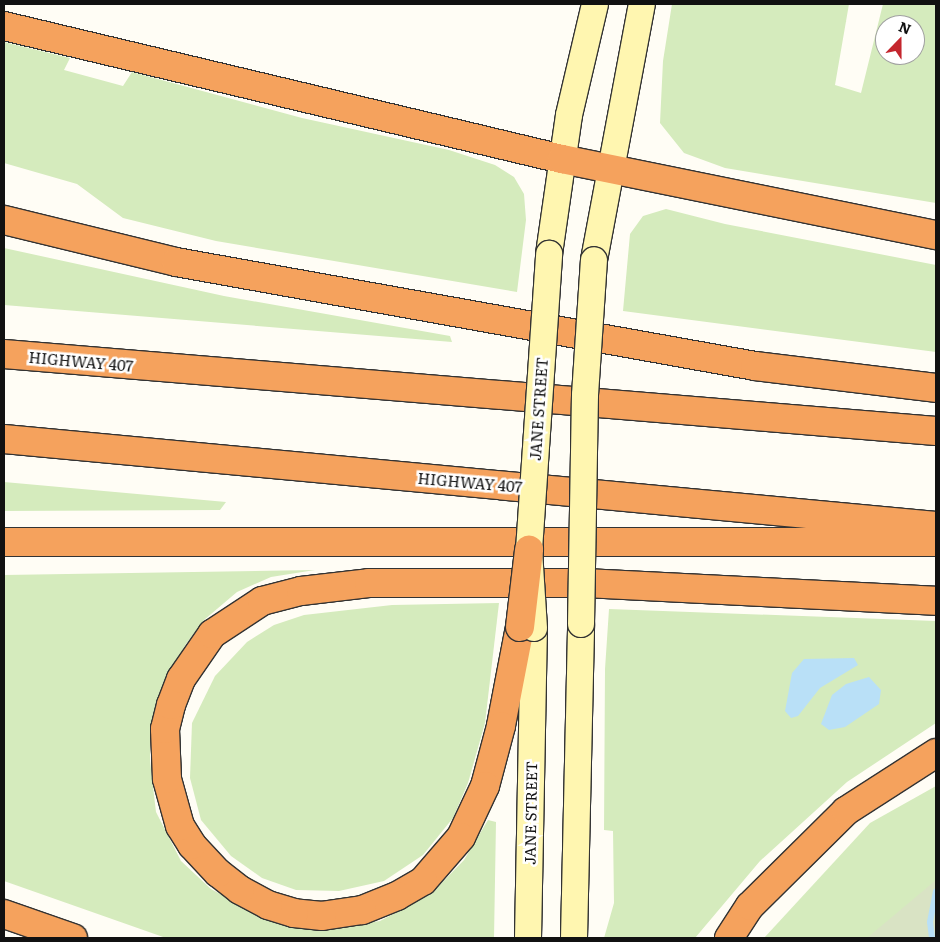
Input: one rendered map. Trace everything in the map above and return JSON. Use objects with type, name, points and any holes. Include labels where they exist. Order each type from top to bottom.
[{"type":"highway","points":[[4,26],[562,160],[936,235]]},
{"type":"highway","points":[[4,220],[176,262],[755,366],[936,388]]},
{"type":"highway","name":"HIGHWAY 407","points":[[4,354],[936,431]]},
{"type":"highway","name":"HIGHWAY 407","points":[[4,438],[936,526]]},
{"type":"highway","points":[[4,542],[936,542]]},
{"type":"highway","points":[[529,550],[527,627],[485,786],[461,837],[423,881],[362,910],[322,916],[294,912],[268,904],[240,890],[218,873],[192,846],[180,826],[167,779],[165,729],[171,705],[181,679],[212,634],[262,601],[301,590],[369,582],[584,583],[936,601]]},
{"type":"highway","points":[[729,938],[750,906],[846,811],[936,753]]},
{"type":"highway","points":[[4,914],[73,938]]},
{"type":"main road","name":"JANE STREET","points":[[529,550],[549,254],[569,115],[595,4]]},
{"type":"main road","points":[[574,938],[585,395],[594,260],[642,4]]},
{"type":"main road","name":"JANE STREET","points":[[527,627],[528,938]]},
{"type":"green space","points":[[672,4],[849,4],[835,85],[861,93],[875,36],[875,65],[925,65],[925,15],[880,15],[883,4],[936,4],[936,203],[725,168],[684,153],[660,123],[663,61]]},
{"type":"green space","points":[[4,42],[70,58],[64,70],[123,86],[132,72],[302,118],[449,150],[495,165],[514,177],[524,194],[526,220],[517,292],[216,241],[123,218],[77,184],[4,163]]},
{"type":"green space","points":[[666,209],[725,224],[936,265],[936,352],[623,311],[630,234],[643,216]]},
{"type":"green space","points":[[4,248],[224,296],[450,336],[452,342],[4,305]]},
{"type":"green space","points":[[4,482],[226,502],[220,510],[4,511]]},
{"type":"green space","points":[[315,570],[271,577],[237,592],[204,620],[186,644],[164,681],[150,727],[150,761],[156,812],[181,861],[211,889],[251,911],[291,925],[329,929],[380,921],[431,894],[464,860],[488,820],[496,822],[494,938],[166,938],[4,881],[4,575]]},
{"type":"green space","points":[[499,603],[485,723],[468,783],[453,818],[423,855],[384,881],[339,891],[296,890],[262,878],[231,856],[201,820],[190,778],[192,723],[215,676],[247,642],[274,625],[304,615],[392,605]]},
{"type":"green space","points":[[609,609],[936,621],[936,723],[847,782],[760,861],[695,938],[604,938],[614,903],[613,831],[604,830],[605,669]]},
{"type":"green space","points":[[936,786],[936,938],[764,938],[870,823]]},
{"type":"green space","points":[[936,880],[936,938],[867,938]]},
{"type":"water","points":[[854,658],[858,665],[820,688],[798,716],[791,718],[785,711],[792,673],[804,659]]},
{"type":"water","points":[[869,677],[881,690],[879,704],[845,727],[829,730],[821,724],[832,695],[846,684]]},
{"type":"waterway","points":[[932,938],[930,922],[936,892]]}]
